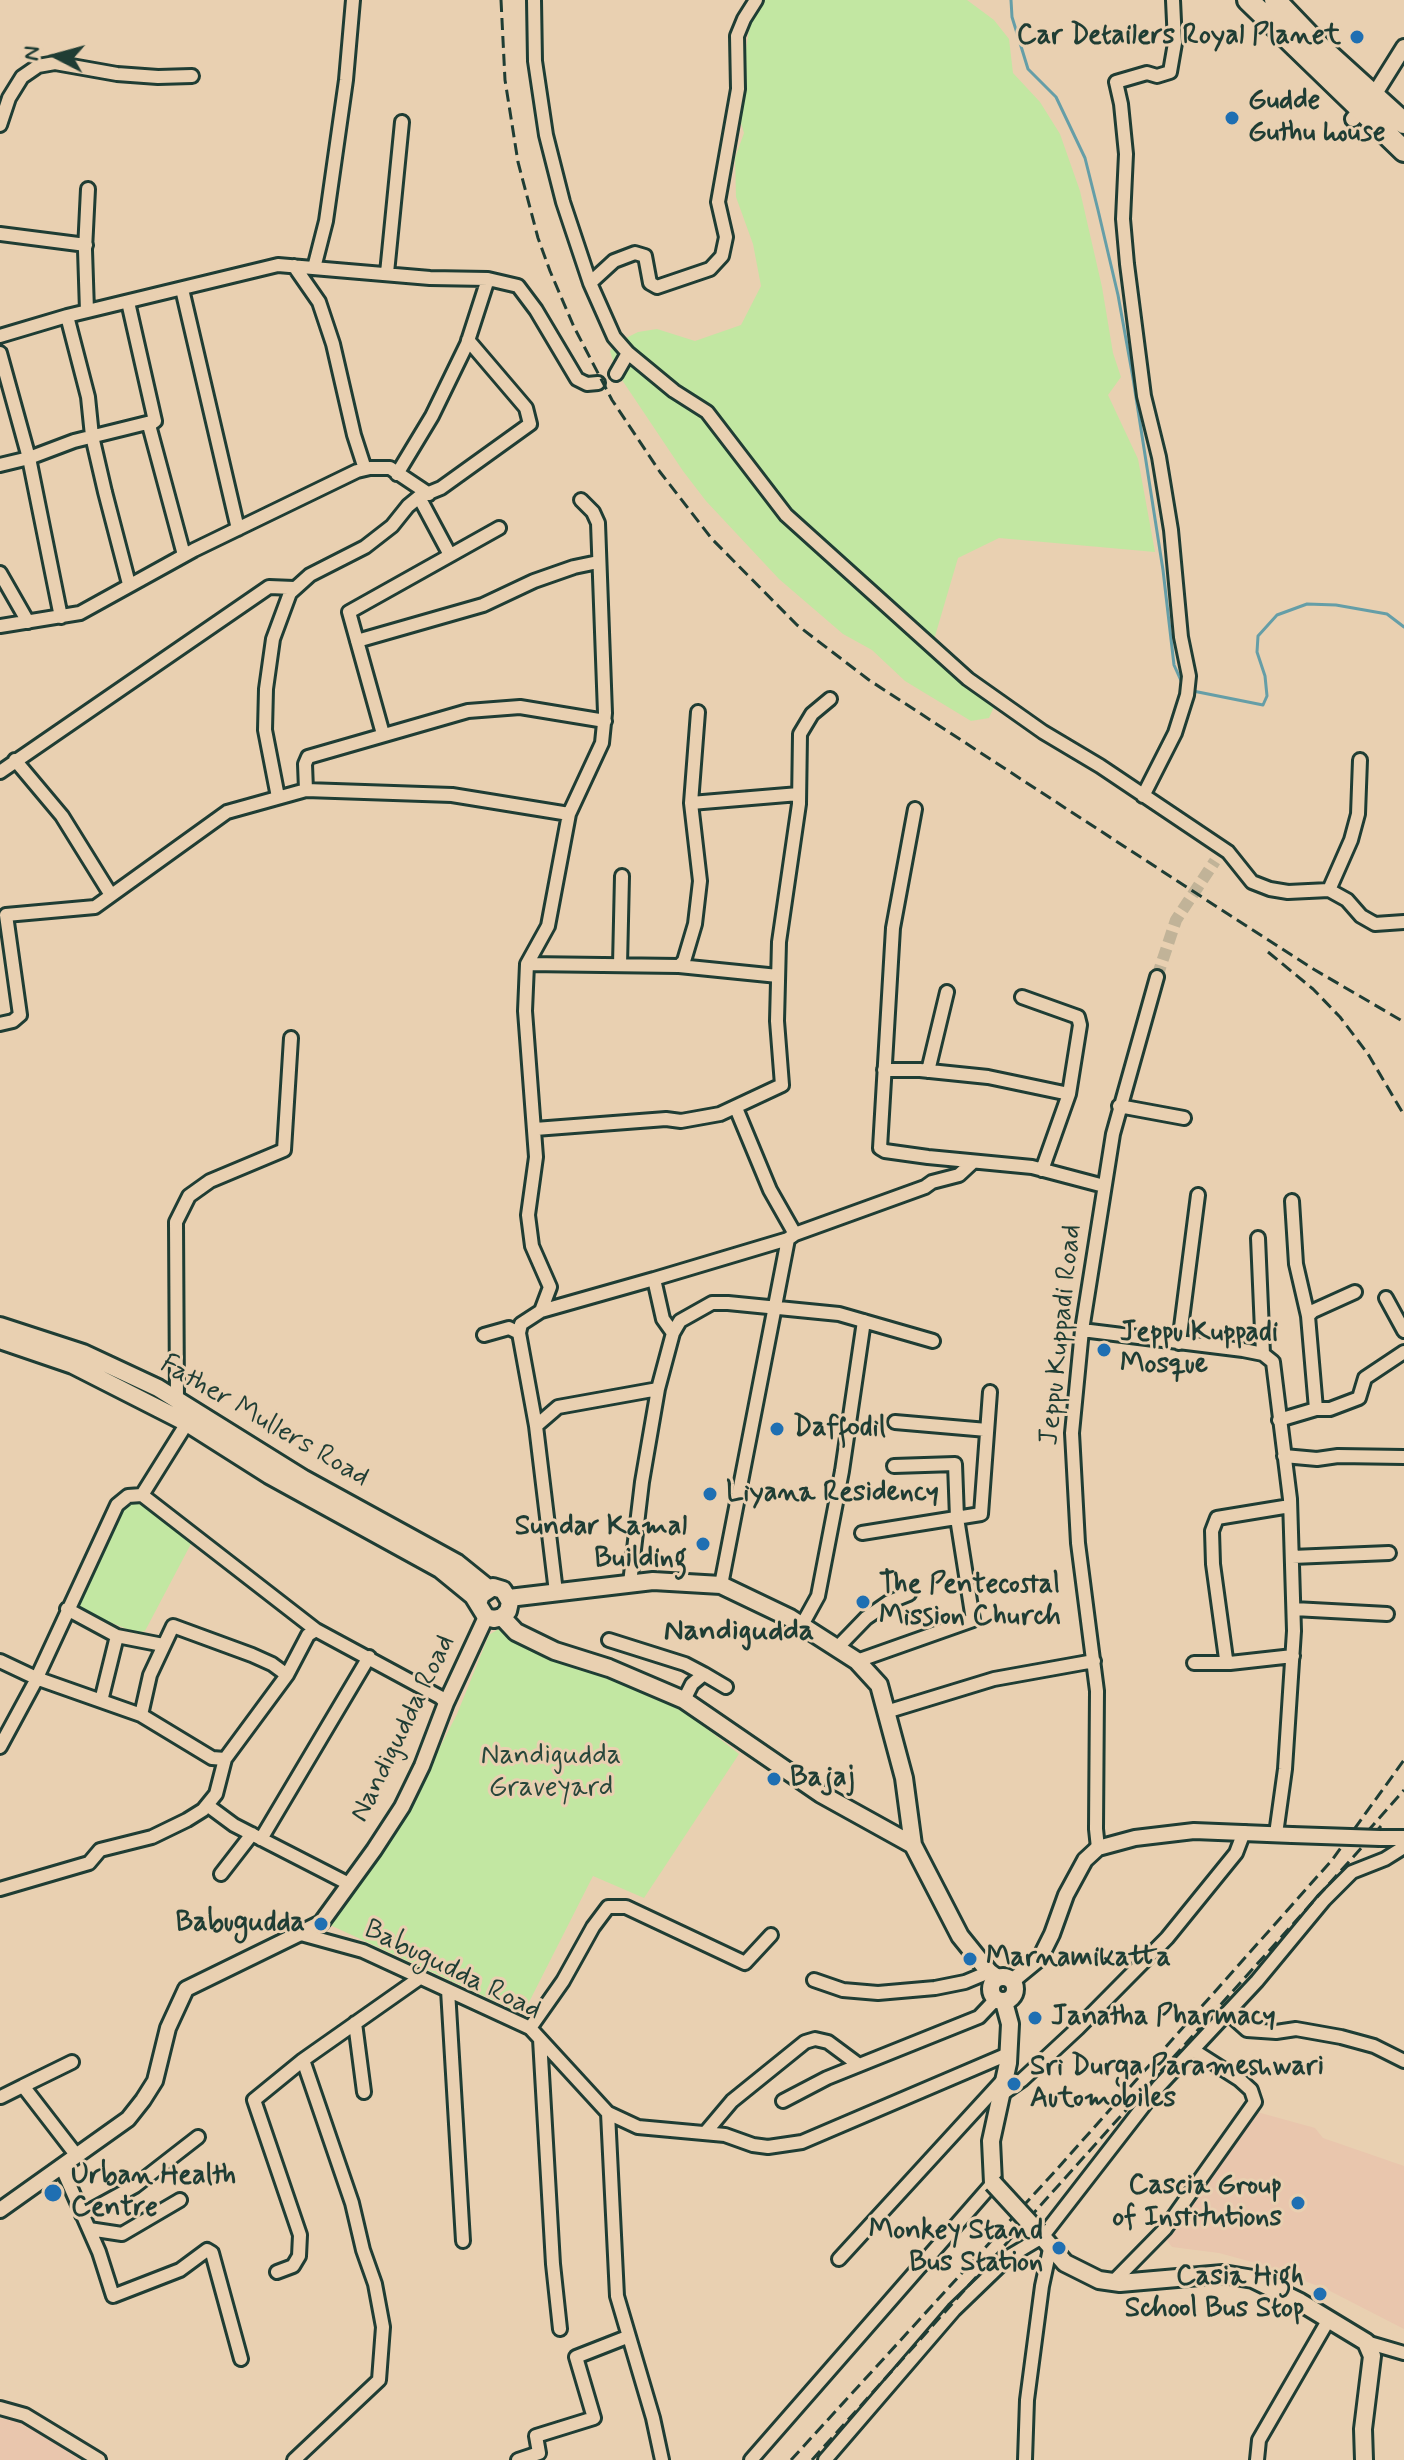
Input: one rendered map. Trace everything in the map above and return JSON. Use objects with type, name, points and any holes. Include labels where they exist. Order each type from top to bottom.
[{"type":"highway","points":[[1248,0],[1404,151]]},
{"type":"highway","points":[[1275,0],[1319,46],[1362,108],[1404,123]]},
{"type":"main road","name":"Father Mullers Road","points":[[0,1326],[83,1353],[177,1400],[304,1479],[457,1563],[488,1588]]},
{"type":"main road","points":[[0,1340],[73,1365],[187,1423],[269,1475],[440,1569],[464,1587],[489,1613],[516,1632],[555,1651],[609,1668],[684,1700],[821,1794],[913,1845]]},
{"type":"main road","points":[[509,1598],[653,1581],[721,1585],[802,1625],[857,1661],[879,1685],[904,1778],[913,1845],[960,1936],[999,1977],[1015,1986],[1014,1995],[1000,2000],[1010,2024],[1003,2086],[991,2141],[993,2183],[1065,2263],[1082,2274],[1113,2282],[1223,2274],[1253,2279],[1366,2342],[1372,2356],[1363,2429],[1364,2460]]},
{"type":"main road","points":[[498,1587],[509,1598],[508,1611],[489,1613],[481,1595],[488,1588],[498,1587]]},
{"type":"street","points":[[314,268],[326,221],[346,80],[353,0]]},
{"type":"street","points":[[534,0],[535,61],[546,135],[563,202],[590,283],[614,337],[628,353],[674,391],[707,412],[786,515],[921,639],[981,688],[1228,852],[1252,882],[1270,889],[1305,893],[1329,890],[1347,900],[1361,916],[1375,924],[1404,922]]},
{"type":"street","points":[[590,283],[614,261],[635,253],[645,256],[650,283],[657,287],[710,269],[722,256],[726,237],[718,202],[738,89],[737,36],[756,0]]},
{"type":"street","points":[[1143,796],[1175,733],[1188,690],[1171,530],[1159,457],[1144,396],[1127,264],[1123,219],[1126,154],[1116,82],[1147,73],[1157,76],[1170,72],[1175,43],[1173,0]]},
{"type":"street","points":[[1362,108],[1404,47]]},
{"type":"street","points":[[0,125],[9,98],[22,77],[38,66],[55,63],[117,74],[192,76]]},
{"type":"street","points":[[387,273],[402,122]]},
{"type":"street","points":[[87,311],[88,189]]},
{"type":"street","points":[[0,234],[86,245]]},
{"type":"street","points":[[0,336],[67,316],[278,265],[430,278],[488,279],[518,286],[577,379],[587,384],[598,383]]},
{"type":"street","points":[[294,266],[319,302],[365,469]]},
{"type":"street","points":[[397,474],[432,416],[468,340],[488,279]]},
{"type":"street","points":[[182,289],[238,529]]},
{"type":"street","points":[[128,302],[155,421]]},
{"type":"street","points":[[67,316],[88,397],[92,436],[129,584]]},
{"type":"street","points":[[278,797],[265,730],[266,689],[273,639],[294,588],[310,575],[365,547],[392,526],[408,506],[530,424],[526,408],[468,340]]},
{"type":"street","points":[[0,353],[29,458],[61,617]]},
{"type":"street","points":[[616,374],[628,353]]},
{"type":"street","points":[[0,465],[92,436],[155,421]]},
{"type":"street","points":[[155,421],[149,425],[184,555]]},
{"type":"street","points":[[0,626],[80,613],[184,555],[365,469],[390,468],[424,495],[450,555]]},
{"type":"street","points":[[541,1311],[550,1287],[532,1246],[528,1215],[535,1169],[535,1129],[525,1011],[527,964],[548,926],[569,814],[602,743],[605,721],[598,523],[593,512],[581,500]]},
{"type":"street","points":[[383,734],[349,612],[499,528]]},
{"type":"street","points":[[357,641],[483,605],[534,581],[598,562]]},
{"type":"street","points":[[0,573],[28,622]]},
{"type":"street","points":[[0,772],[269,587],[294,588]]},
{"type":"street","points":[[535,1129],[666,1119],[681,1121],[720,1114],[782,1085],[777,1021],[779,942],[799,794],[800,734],[812,714],[830,699]]},
{"type":"street","points":[[306,790],[305,764],[308,757],[468,711],[520,707],[605,721]]},
{"type":"street","points":[[679,966],[684,961],[695,924],[700,881],[691,803],[698,712]]},
{"type":"street","points":[[15,760],[62,816],[111,895]]},
{"type":"street","points":[[1329,890],[1351,840],[1358,814],[1360,760]]},
{"type":"street","points":[[6,915],[95,907],[227,812],[306,790],[452,795],[569,814]]},
{"type":"street","points":[[691,803],[799,794]]},
{"type":"street","points":[[915,809],[893,928],[880,1148],[1042,1170],[1104,1186]]},
{"type":"street","points":[[1215,861],[1222,848]]},
{"type":"street","points":[[620,965],[622,876]]},
{"type":"street","points":[[0,901],[6,915],[20,1015],[13,1021],[0,1024]]},
{"type":"street","points":[[527,964],[679,966],[778,976]]},
{"type":"street","name":"Jeppu Kuppadi Road","points":[[1098,1848],[1097,1691],[1078,1543],[1072,1433],[1082,1330],[1104,1186],[1119,1106],[1157,977]]},
{"type":"street","points":[[928,1071],[947,992]]},
{"type":"street","points":[[1022,997],[1078,1017],[1080,1025],[1069,1094],[1042,1170]]},
{"type":"street","points":[[177,1400],[176,1222],[189,1196],[210,1181],[284,1150],[291,1038]]},
{"type":"street","points":[[884,1070],[988,1077],[1069,1094]]},
{"type":"street","points":[[1119,1106],[1184,1118]]},
{"type":"street","points":[[721,1585],[774,1307],[791,1236],[736,1108]]},
{"type":"street","points":[[556,1592],[536,1426],[519,1333],[521,1324],[541,1311],[791,1236],[932,1182],[959,1175],[973,1162]]},
{"type":"street","points":[[1179,1343],[1198,1195]]},
{"type":"street","points":[[1292,1201],[1296,1264],[1308,1316],[1316,1409]]},
{"type":"street","points":[[1258,1238],[1263,1354]]},
{"type":"street","points":[[654,1279],[663,1319],[673,1333]]},
{"type":"street","points":[[1308,1316],[1355,1292]]},
{"type":"street","points":[[1386,1298],[1404,1331]]},
{"type":"street","points":[[630,1583],[642,1482],[658,1389],[673,1333],[680,1321],[712,1303],[774,1307],[839,1314],[933,1341]]},
{"type":"street","points":[[802,1625],[818,1596],[842,1471],[864,1321]]},
{"type":"street","points":[[484,1335],[509,1328],[519,1333]]},
{"type":"street","points":[[1082,1330],[1263,1354],[1273,1362],[1290,1506],[1294,1609],[1285,1769],[1276,1834]]},
{"type":"street","points":[[1279,1420],[1316,1409],[1330,1409],[1359,1398],[1365,1378],[1404,1352]]},
{"type":"street","points":[[536,1426],[558,1407],[658,1389]]},
{"type":"street","points":[[862,1533],[981,1514],[990,1392]]},
{"type":"street","points":[[895,1422],[987,1430]]},
{"type":"street","points":[[142,1495],[187,1423]]},
{"type":"street","points":[[1284,1456],[1317,1459],[1338,1456],[1404,1457]]},
{"type":"street","points":[[857,1661],[973,1620],[957,1518],[955,1464],[894,1466]]},
{"type":"street","points":[[0,1747],[117,1505],[128,1496],[142,1495],[316,1630],[369,1657],[446,1703]]},
{"type":"street","points":[[1230,1663],[1226,1659],[1213,1564],[1212,1531],[1217,1518],[1290,1506]]},
{"type":"street","points":[[1292,1557],[1389,1553]]},
{"type":"street","points":[[837,1648],[866,1618],[889,1602],[909,1594]]},
{"type":"street","points":[[67,1609],[117,1636],[163,1645]]},
{"type":"street","points":[[1294,1609],[1387,1614]]},
{"type":"street","name":"Nandigudda Road","points":[[0,2210],[128,2119],[155,2081],[168,2028],[186,1989],[321,1923],[402,1807],[422,1766],[446,1703],[489,1613]]},
{"type":"street","points":[[141,1715],[150,1675],[173,1626],[262,1659],[287,1675]]},
{"type":"street","points":[[0,1889],[89,1863],[100,1850],[152,1837],[187,1820],[207,1805],[216,1794],[225,1759],[287,1675],[308,1635],[316,1630]]},
{"type":"street","points":[[101,1701],[117,1636]]},
{"type":"street","points":[[609,1640],[685,1664],[726,1687]]},
{"type":"street","points":[[1194,1663],[1230,1663],[1293,1656]]},
{"type":"street","points":[[221,1874],[256,1836],[369,1657]]},
{"type":"street","points":[[0,1661],[36,1678],[141,1715],[212,1758],[225,1759]]},
{"type":"street","points":[[886,1712],[994,1679],[1094,1661]]},
{"type":"street","points":[[684,1700],[692,1684],[704,1674]]},
{"type":"street","points":[[207,1805],[234,1825],[349,1884]]},
{"type":"street","points":[[814,1980],[843,1990],[878,1993],[999,1977],[1040,1958],[1066,1895],[1085,1860],[1098,1848],[1135,1838],[1194,1831],[1404,1838]]},
{"type":"street","points":[[839,2259],[1003,2086],[1022,2080],[1167,1938],[1236,1853],[1244,1832]]},
{"type":"street","points":[[825,2460],[954,2310],[1010,2256],[1043,2239],[1142,2107],[1228,2013],[1324,1900],[1352,1872],[1385,1859],[1404,1847]]},
{"type":"street","points":[[530,2028],[608,1907],[626,1907],[745,1963],[771,1935]]},
{"type":"street","name":"Babugudda Road","points":[[301,1934],[363,1951],[530,2028],[608,2113],[638,2127],[725,2135],[768,2147],[802,2142],[1008,2054]]},
{"type":"street","points":[[277,2272],[293,2266],[299,2256],[300,2235],[254,2100],[303,2060],[421,1977]]},
{"type":"street","points":[[448,1990],[463,2241]]},
{"type":"street","points":[[783,2101],[827,2078],[979,2017],[1000,2000]]},
{"type":"street","points":[[1228,2013],[1247,2030],[1276,2032],[1296,2029],[1341,2037],[1374,2046],[1404,2061]]},
{"type":"street","points":[[355,2023],[364,2092]]},
{"type":"street","points":[[540,2039],[553,2264],[560,2329]]},
{"type":"street","points":[[705,2133],[732,2101],[805,2042],[815,2039],[828,2042],[859,2065]]},
{"type":"street","points":[[1113,2282],[1165,2229],[1255,2102],[1251,2090],[1240,2080],[1193,2050]]},
{"type":"street","points":[[294,2460],[379,2380],[383,2327],[375,2284],[352,2203],[303,2060]]},
{"type":"street","points":[[1,2097],[72,2062]]},
{"type":"street","points":[[23,2086],[77,2156]]},
{"type":"street","points":[[608,2113],[617,2296],[653,2418],[662,2460]]},
{"type":"street","points":[[82,2215],[135,2186],[198,2137]]},
{"type":"street","points":[[62,2168],[115,2296],[180,2270],[210,2251],[241,2359]]},
{"type":"street","points":[[751,2460],[993,2183]]},
{"type":"street","points":[[89,2229],[122,2234],[180,2200]]},
{"type":"street","points":[[1025,2460],[1027,2400],[1042,2286],[1043,2239]]},
{"type":"street","points":[[1257,2460],[1259,2440],[1329,2319]]},
{"type":"street","points":[[518,2460],[539,2453],[536,2436],[594,2418],[576,2357],[627,2337]]},
{"type":"street","points":[[1366,2342],[1404,2353]]},
{"type":"street","points":[[0,2408],[25,2415],[99,2460]]},
{"type":"shaded area","name":"Cascia Group of Institutions","points":[[1257,2112],[1315,2128],[1323,2138],[1404,2166],[1404,2329],[1328,2290],[1263,2265],[1219,2253],[1172,2247],[1166,2239]]},
{"type":"shaded area","points":[[16,2417],[80,2460],[0,2460],[0,2419]]},
{"type":"green space","points":[[760,0],[967,0],[994,20],[1009,39],[1013,73],[1040,102],[1060,134],[1080,191],[1113,353],[1121,377],[1108,395],[1138,459],[1155,552],[999,538],[958,558],[933,643],[999,695],[989,718],[971,721],[905,681],[872,650],[843,634],[779,579],[706,501],[616,371],[610,351],[618,342],[638,332],[657,329],[695,341],[741,325],[761,286],[753,244],[736,197],[735,158],[744,133],[737,110],[751,16]]},
{"type":"green space","points":[[139,1502],[193,1540],[145,1631],[137,1633],[77,1609],[77,1598],[123,1504]]},
{"type":"green space","name":"Nandigudda Graveyard","points":[[500,1628],[561,1660],[603,1672],[673,1702],[739,1754],[644,1898],[593,1876],[523,2014],[330,1925],[383,1853],[457,1714],[489,1635]]},
{"type":"waterway","points":[[1011,0],[1012,17],[1028,69],[1056,97],[1085,158],[1118,295],[1163,570],[1174,665],[1183,685]]},
{"type":"waterway","points":[[1193,691],[1263,705],[1267,696],[1265,676],[1257,652],[1258,636],[1277,615],[1307,604],[1336,605],[1387,614],[1404,627]]},
{"type":"waterway","points":[[1154,762],[1172,722]]},
{"type":"tunnel","points":[[1157,977],[1176,920],[1215,861]]},
{"type":"railway","points":[[501,0],[505,80],[518,162],[550,271],[574,327],[612,400],[660,472],[712,539],[797,625],[869,680],[1315,970],[1404,1022]]},
{"type":"railway","points":[[1268,952],[1313,989],[1340,1017],[1368,1054],[1404,1115]]},
{"type":"railway","points":[[791,2460],[1058,2168],[1332,1860],[1404,1760]]},
{"type":"railway","points":[[1367,1832],[1404,1790]]},
{"type":"railway","points":[[812,2460],[1381,1826]]},
{"type":"place","name":"Car Detailers Royal Planet","points":[[1357,37]]},
{"type":"place","name":"Gudde Guthu house","points":[[1232,118]]},
{"type":"place","name":"Jeppu Kuppadi Mosque","points":[[1104,1350]]},
{"type":"place","name":"Daffodil","points":[[777,1429]]},
{"type":"place","name":"Liyana Residency","points":[[710,1494]]},
{"type":"place","name":"Sundar Kamal Building","points":[[703,1544]]},
{"type":"place","name":"The Pentecostal Mission Church","points":[[863,1602]]},
{"type":"place","name":"Bajaj","points":[[774,1779]]},
{"type":"place","name":"Babugudda","points":[[321,1924]]},
{"type":"place","name":"Marnamikatta","points":[[970,1959]]},
{"type":"place","name":"Janatha Pharmacy","points":[[1035,2018]]},
{"type":"place","name":"Sri Durga Parameshwari Automobiles","points":[[1014,2084]]},
{"type":"place","name":"Urban Health Centre","points":[[53,2193]]},
{"type":"place","name":"Cascia Group of Institutions","points":[[1298,2203]]},
{"type":"place","name":"Monkey Stand Bus Station","points":[[1059,2248]]},
{"type":"place","name":"Casia High School Bus Stop","points":[[1320,2294]]},
{"type":"district","name":"Nandigudda","points":[[739,1633]]}]
